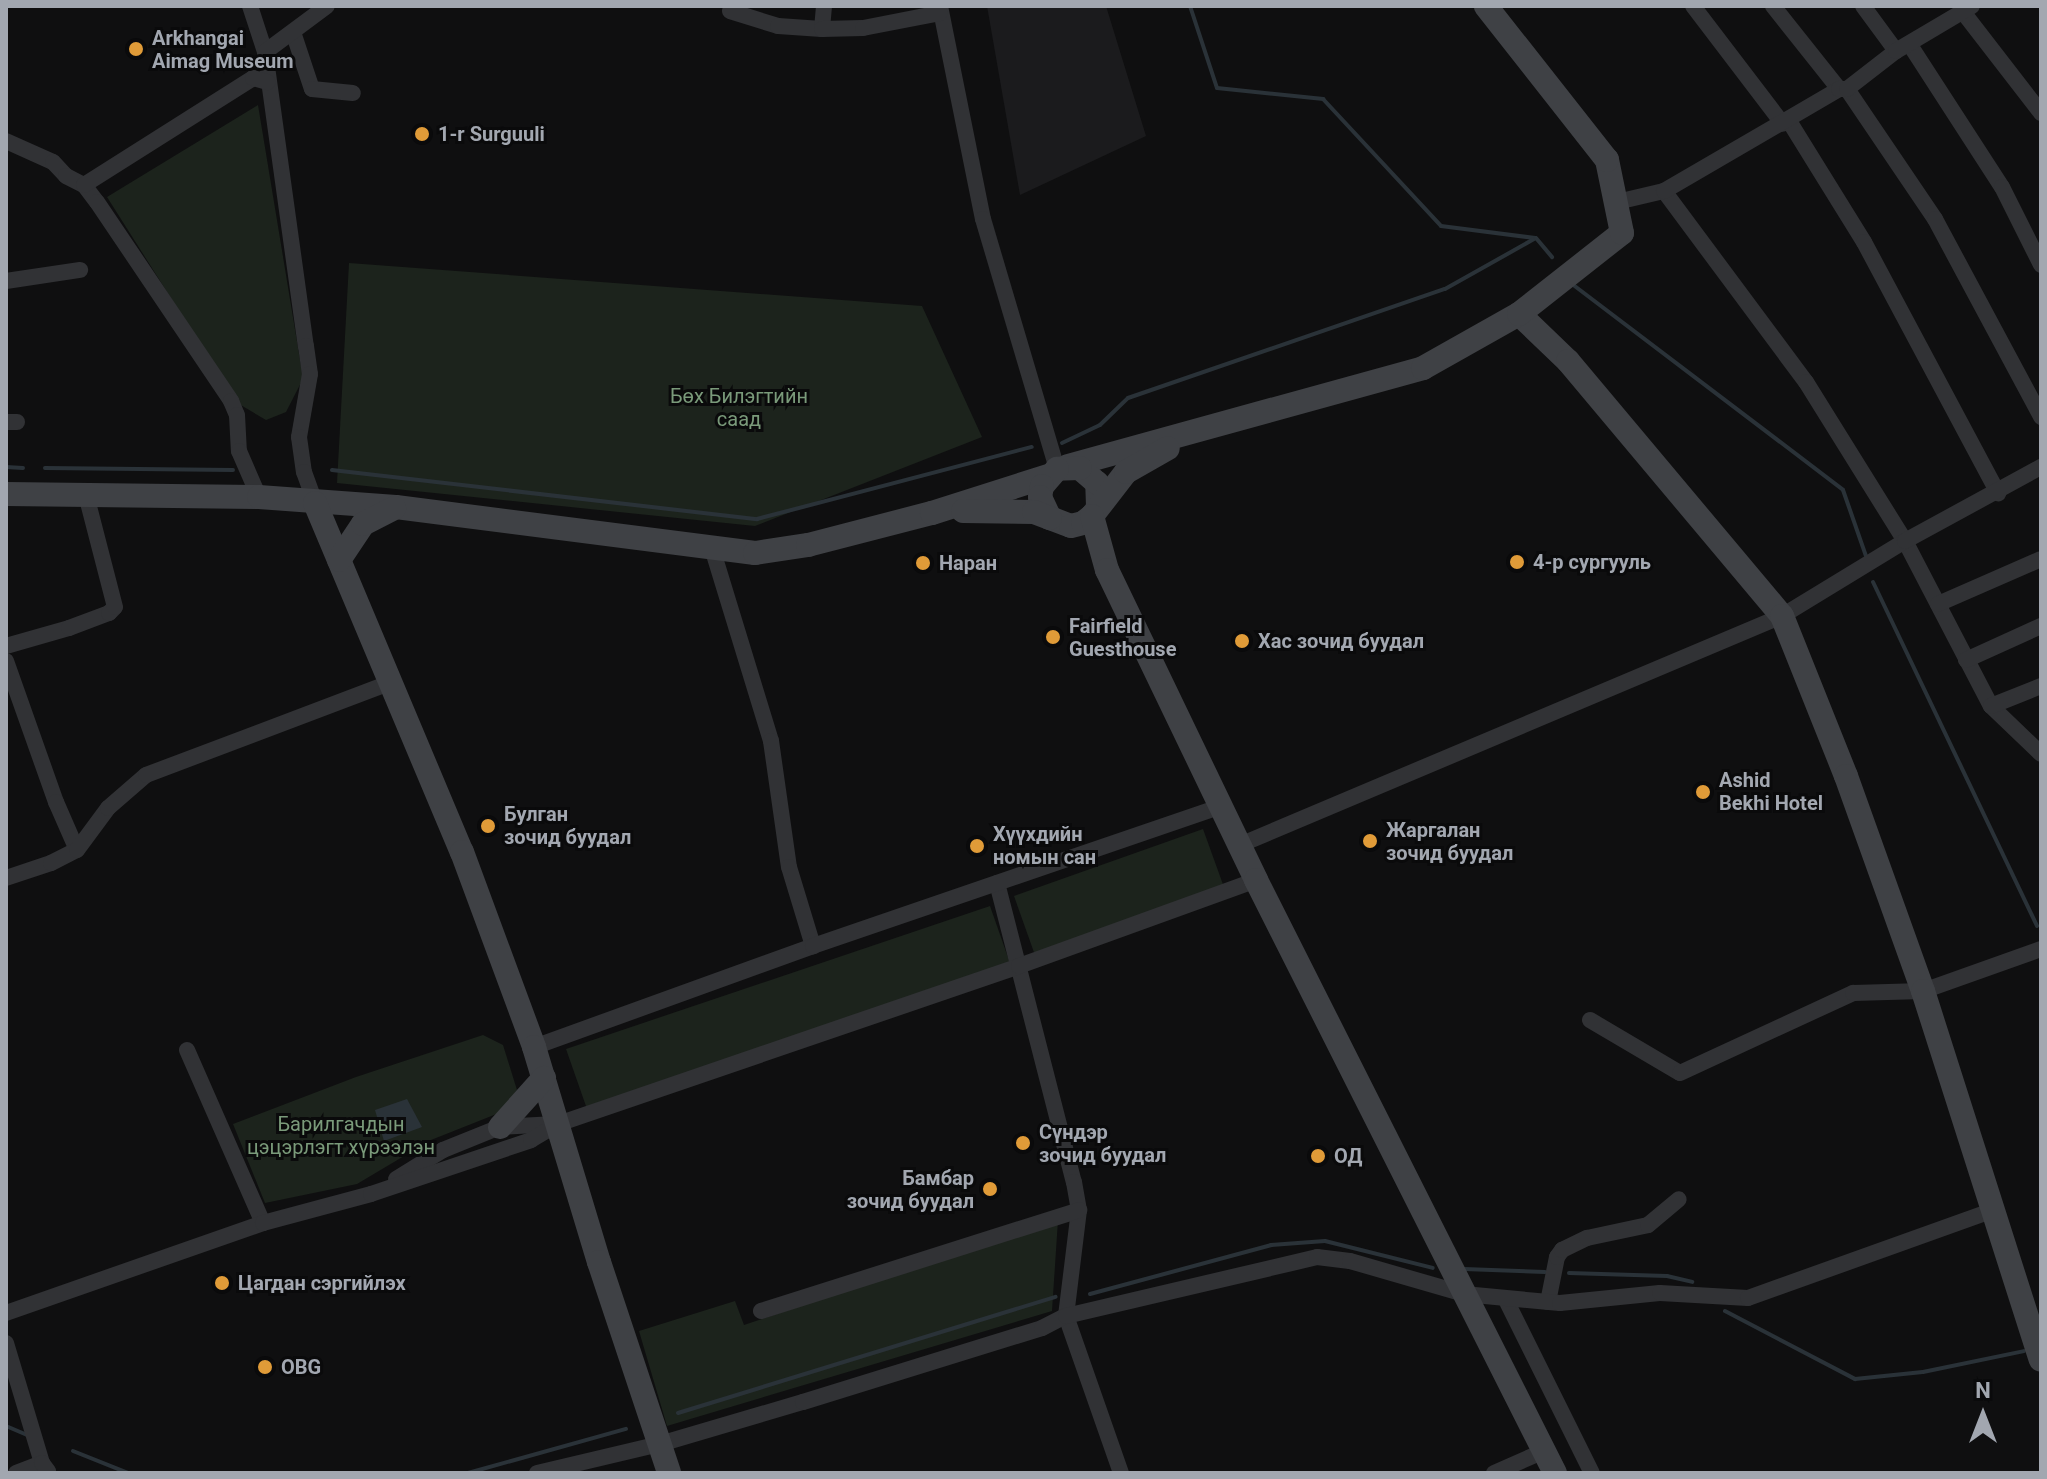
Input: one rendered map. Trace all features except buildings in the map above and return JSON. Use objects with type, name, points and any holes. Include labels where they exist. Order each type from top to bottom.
[{"type":"street","points":[[250,6],[265,52],[310,374],[299,437],[304,472],[389,683],[462,852],[534,1047],[599,1262],[669,1473]]},
{"type":"street","points":[[265,52],[327,6]]},
{"type":"street","points":[[822,29],[824,6]]},
{"type":"street","points":[[6,494],[259,497],[396,507],[755,553],[808,545],[932,513],[1058,471],[1423,368],[1519,314],[1622,233],[1607,160],[1486,6]]},
{"type":"street","points":[[1693,6],[1786,123],[1864,242],[1998,493]]},
{"type":"street","points":[[1773,6],[1843,89],[1935,219],[2041,417]]},
{"type":"street","points":[[1863,6],[1903,48],[2002,187],[2041,265]]},
{"type":"street","points":[[730,11],[778,26],[822,29],[863,28],[940,9],[983,219],[1058,471]]},
{"type":"street","points":[[1617,202],[1664,191],[1786,123],[1961,10],[2041,113]]},
{"type":"street","points":[[293,32],[312,89],[353,93]]},
{"type":"street","points":[[84,185],[253,78],[267,82]]},
{"type":"street","points":[[6,141],[53,162],[66,176],[84,185],[231,401],[237,415],[239,451],[259,497]]},
{"type":"street","points":[[1664,191],[1806,382],[1905,541],[1991,706],[2041,754]]},
{"type":"street","points":[[6,281],[80,270]]},
{"type":"street","points":[[1519,314],[1568,361],[1782,616],[1846,776],[1923,991],[2041,1360]]},
{"type":"street","points":[[932,513],[1034,512],[1071,526],[1095,511],[1126,472],[1193,434]]},
{"type":"street","points":[[1242,844],[1782,616],[1905,541],[2041,467]]},
{"type":"street","points":[[1058,471],[1090,474],[1097,483],[1095,511],[1107,570],[1242,844],[1256,880],[1555,1473]]},
{"type":"street","points":[[1058,471],[1040,497],[1055,521],[1107,570]]},
{"type":"street","points":[[6,646],[69,628],[109,613],[115,607],[86,495]]},
{"type":"street","points":[[339,560],[363,524],[396,507]]},
{"type":"street","points":[[712,548],[771,741],[789,867],[813,946]]},
{"type":"street","points":[[1938,604],[2041,559]]},
{"type":"street","points":[[1966,660],[2041,626]]},
{"type":"street","points":[[6,661],[56,802],[77,850]]},
{"type":"street","points":[[6,878],[51,863],[77,850],[108,808],[146,775],[389,683]]},
{"type":"street","points":[[1991,706],[2041,686]]},
{"type":"street","points":[[534,1047],[813,946],[1223,806]]},
{"type":"street","points":[[6,1313],[263,1223],[371,1194],[531,1140],[558,1124],[1019,966],[1256,880]]},
{"type":"street","points":[[997,883],[1079,1210],[1066,1316],[1121,1473]]},
{"type":"street","points":[[1590,1020],[1680,1073],[1853,993],[1923,991],[2041,949]]},
{"type":"street","points":[[187,1050],[263,1223]]},
{"type":"street","points":[[500,1127],[544,1078]]},
{"type":"street","points":[[371,1194],[443,1150],[500,1127],[558,1124]]},
{"type":"street","points":[[1548,1302],[1557,1257],[1562,1250],[1587,1238],[1648,1225],[1679,1199]]},
{"type":"street","points":[[761,1311],[1079,1210]]},
{"type":"street","points":[[537,1473],[555,1466],[660,1444],[1042,1328],[1066,1316],[1317,1257],[1350,1261],[1464,1294],[1505,1298],[1548,1302],[1660,1293],[1748,1298],[1991,1211]]},
{"type":"street","points":[[1505,1298],[1592,1473]]},
{"type":"street","points":[[6,1343],[46,1470],[16,1473]]},
{"type":"street","points":[[1494,1473],[1544,1451]]},
{"type":"shaded area","points":[[987,6],[1106,6],[1146,136],[1020,195]]},
{"type":"shaded area","points":[[407,1099],[422,1127],[384,1141],[375,1110]]},
{"type":"green space","points":[[258,105],[301,366],[307,371],[286,412],[266,420],[227,397],[226,385],[107,197]]},
{"type":"green space","name":"Бөх Билэгтийн саад","points":[[349,263],[922,306],[982,437],[755,526],[337,483]]},
{"type":"green space","points":[[1203,829],[1225,890],[1036,958],[1014,896]]},
{"type":"green space","points":[[990,906],[1011,966],[587,1109],[566,1049]]},
{"type":"green space","name":"Барилгачдын цэцэрлэгт хүрээлэн","points":[[483,1035],[503,1045],[517,1090],[499,1113],[431,1140],[357,1184],[265,1203],[233,1124],[356,1077]]},
{"type":"green space","points":[[1058,1220],[1052,1311],[667,1426],[639,1331],[735,1301],[744,1325]]},
{"type":"waterway","points":[[1190,6],[1217,88],[1323,99],[1441,226],[1535,238]]},
{"type":"waterway","points":[[1062,443],[1100,425],[1128,398],[1445,289],[1536,238],[1552,257]]},
{"type":"waterway","points":[[1572,284],[1843,490],[1866,556]]},
{"type":"waterway","points":[[332,470],[757,519],[1032,447]]},
{"type":"waterway","points":[[6,467],[23,468]]},
{"type":"waterway","points":[[45,468],[233,470]]},
{"type":"waterway","points":[[1873,582],[2037,926]]},
{"type":"waterway","points":[[1090,1294],[1271,1245],[1325,1241],[1433,1268]]},
{"type":"waterway","points":[[1464,1269],[1545,1272]]},
{"type":"waterway","points":[[1569,1273],[1667,1276],[1692,1282]]},
{"type":"waterway","points":[[678,1413],[1056,1297]]},
{"type":"waterway","points":[[1725,1311],[1855,1379],[1923,1372],[2024,1351]]},
{"type":"waterway","points":[[6,1426],[27,1435]]},
{"type":"waterway","points":[[468,1473],[626,1429]]},
{"type":"waterway","points":[[73,1451],[128,1473]]},
{"type":"place","name":"Arkhangai Aimag Museum","points":[[136,49]]},
{"type":"place","name":"1-r Surguuli","points":[[422,134]]},
{"type":"place","name":"4-р сургууль","points":[[1517,562]]},
{"type":"place","name":"Наран","points":[[923,563]]},
{"type":"place","name":"Fairfield Guesthouse","points":[[1053,637]]},
{"type":"place","name":"Хас зочид буудал","points":[[1242,641]]},
{"type":"place","name":"Ashid Bekhi Hotel","points":[[1703,792]]},
{"type":"place","name":"Булган зочид буудал","points":[[488,826]]},
{"type":"place","name":"Жаргалан зочид буудал","points":[[1370,841]]},
{"type":"place","name":"Хүүхдийн номын сан","points":[[977,846]]},
{"type":"place","name":"Сүндэр зочид буудал","points":[[1023,1143]]},
{"type":"place","name":"ОД","points":[[1318,1156]]},
{"type":"place","name":"Бамбар зочид буудал","points":[[990,1189]]},
{"type":"place","name":"Цагдан сэргийлэх","points":[[222,1283]]},
{"type":"place","name":"OBG","points":[[265,1367]]}]
